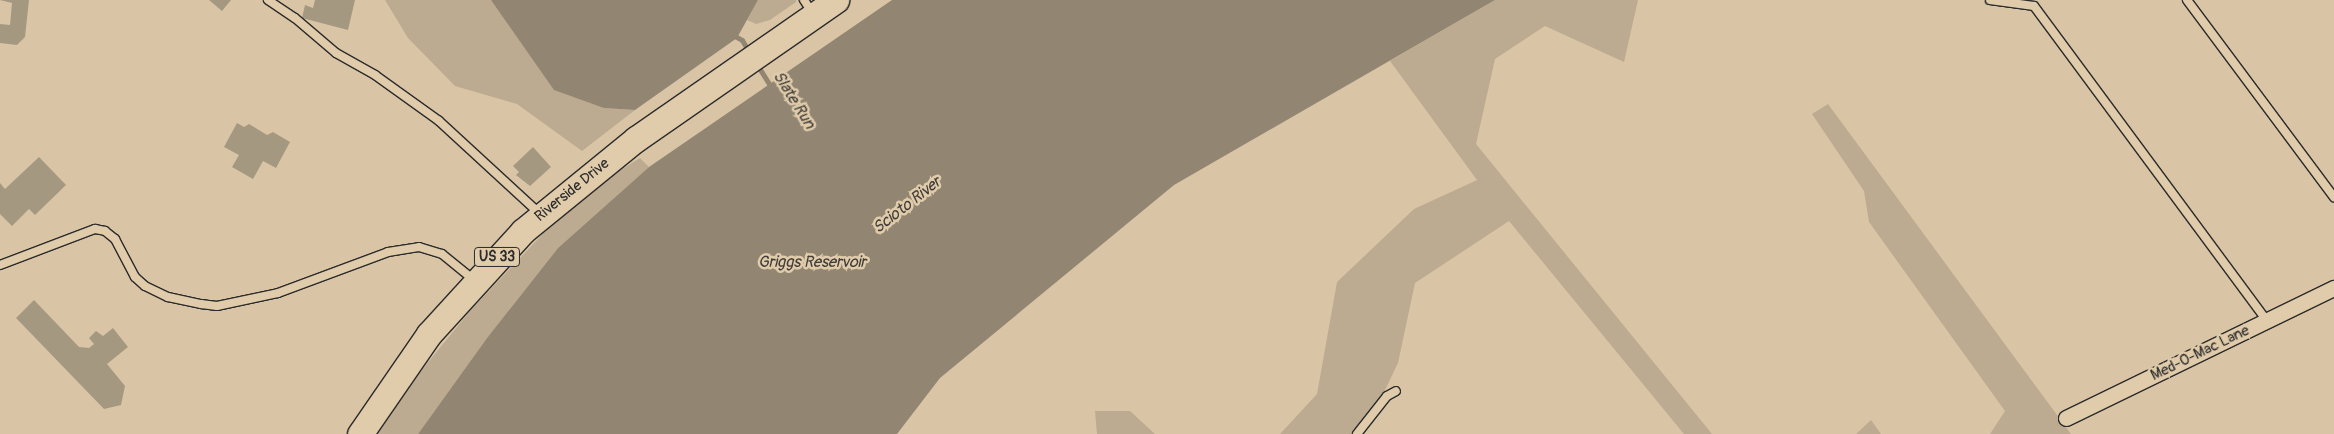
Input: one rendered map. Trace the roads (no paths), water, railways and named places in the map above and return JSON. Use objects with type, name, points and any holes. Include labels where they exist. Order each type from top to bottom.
[{"type":"main road","name":"Riverside Drive","points":[[360,434],[429,334],[541,215],[636,139],[765,49],[809,8],[836,0]]},
{"type":"street","name":"Med-O-Mac Lane","points":[[2066,418],[2334,288]]},
{"type":"lane","points":[[268,0],[295,18],[336,53],[375,75],[439,121],[541,215]]},
{"type":"lane","points":[[1990,0],[2034,6],[2267,321]]},
{"type":"lane","points":[[2187,0],[2334,197]]},
{"type":"lane","points":[[0,265],[95,229],[105,231],[115,239],[134,277],[145,286],[168,297],[201,304],[217,306],[278,293],[388,252],[419,247],[442,254],[476,282]]},
{"type":"lane","points":[[1357,434],[1387,396],[1396,391]]},
{"type":"water","points":[[491,0],[758,0],[737,38],[635,110],[604,108],[554,90]]},
{"type":"water","name":"Griggs Reservoir","points":[[892,0],[1495,0],[1174,185],[940,378],[897,434],[418,434],[487,338],[558,248],[649,167]]},
{"type":"waterway","name":"Slate Run","points":[[733,35],[742,40],[749,52]]},
{"type":"waterway","name":"Slate Run","points":[[756,63],[773,90]]},
{"type":"water label","name":"Scioto River","points":[[907,205]]}]
